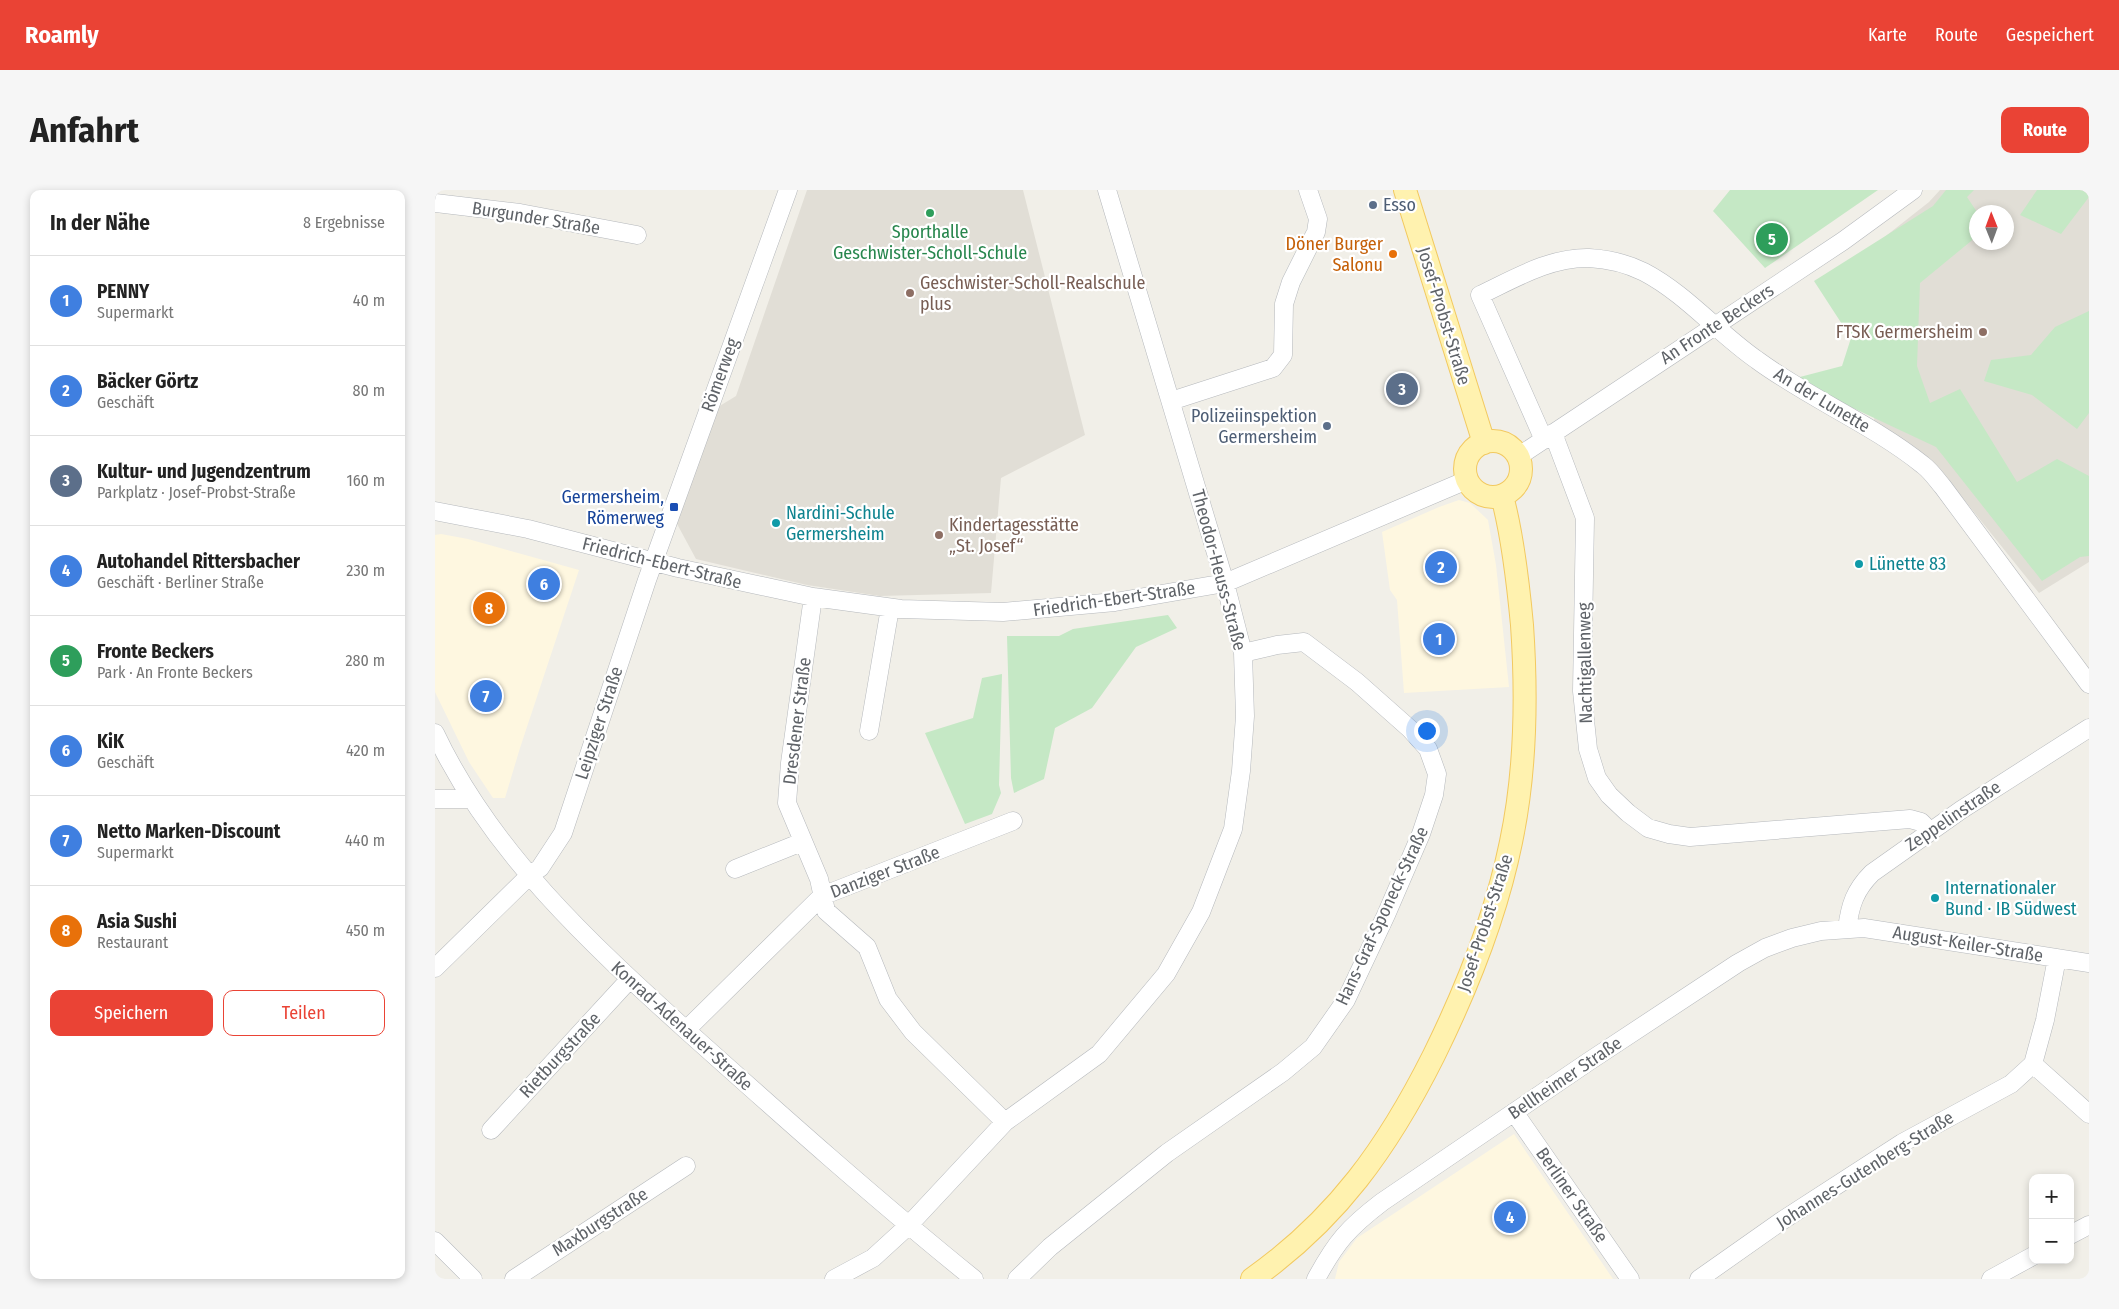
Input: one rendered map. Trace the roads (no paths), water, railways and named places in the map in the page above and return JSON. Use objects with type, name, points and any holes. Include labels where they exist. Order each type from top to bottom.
[{"type":"main road","name":"Josef-Probst-Straße","points":[[1405,190],[1484,443]]},
{"type":"main road","points":[[1500,442],[1514,450],[1519,456],[1521,475],[1511,491],[1502,496],[1485,496],[1471,487],[1467,480],[1466,462],[1469,454],[1484,443],[1500,442]]},
{"type":"main road","name":"Josef-Probst-Straße","points":[[1252,1279],[1282,1258],[1324,1219],[1383,1146],[1406,1110],[1445,1034],[1479,952],[1505,870],[1512,841],[1525,734],[1525,664],[1519,596],[1502,496]]},
{"type":"street","points":[[435,194],[437,190]]},
{"type":"street","name":"Römerweg","points":[[654,561],[788,190]]},
{"type":"street","name":"Theodor-Heuss-Straße","points":[[834,1279],[873,1258],[908,1226],[1005,1122],[1099,1054],[1166,974],[1201,912],[1233,829],[1241,771],[1245,716],[1243,653],[1225,583],[1107,190]]},
{"type":"street","points":[[1171,401],[1273,368],[1283,355],[1284,304],[1291,282],[1316,232],[1318,219],[1308,190]]},
{"type":"street","name":"An Fronte Beckers","points":[[1519,456],[1843,241],[1913,190]]},
{"type":"street","name":"Burgunder Straße","points":[[435,203],[519,213],[637,235]]},
{"type":"street","name":"An der Lunette","points":[[1548,436],[1479,295],[1525,274],[1563,260],[1590,258],[1615,262],[1642,271],[1663,283],[1756,360],[1802,390],[1873,431],[1924,466],[1943,487],[2089,684]]},
{"type":"street","name":"Nachtigallenweg","points":[[1548,436],[1585,518],[1582,691],[1588,750],[1597,778],[1609,795],[1648,828],[1683,836],[1910,819],[1921,822],[1930,831]]},
{"type":"street","name":"Friedrich-Ebert-Straße","points":[[435,512],[528,529],[654,561],[813,597],[890,608],[954,612],[1027,611],[1115,602],[1225,583],[1467,480]]},
{"type":"street","name":"Leipziger Straße","points":[[435,968],[530,875],[540,868],[563,833],[654,561]]},
{"type":"street","name":"Dresdener Straße","points":[[813,597],[790,763],[787,803],[819,880],[826,910],[867,947],[888,999],[913,1032],[1005,1122]]},
{"type":"street","points":[[869,731],[890,608]]},
{"type":"street","name":"Hans-Graf-Sponeck-Straße","points":[[1017,1279],[1056,1242],[1167,1153],[1288,1068],[1313,1047],[1346,1000],[1421,834],[1434,795],[1437,774],[1428,749],[1410,729],[1357,682],[1304,642],[1277,645],[1243,653]]},
{"type":"street","name":"Zeppelinstraße","points":[[1847,929],[1849,907],[1861,884],[1892,858],[1930,831],[2089,728]]},
{"type":"street","name":"Konrad-Adenauer-Straße","points":[[435,733],[446,757],[497,836],[579,930],[629,980],[769,1105],[908,1226],[974,1279]]},
{"type":"street","points":[[435,799],[472,799]]},
{"type":"street","name":"Danziger Straße","points":[[686,1030],[822,896],[1013,821]]},
{"type":"street","points":[[735,869],[802,842]]},
{"type":"street","name":"August-Keiler-Straße","points":[[1847,929],[1864,928],[1889,931],[2089,963]]},
{"type":"street","name":"Bellheimer Straße","points":[[1315,1279],[1339,1240],[1357,1221],[1514,1112],[1737,963],[1765,948],[1792,938],[1821,931],[1847,929]]},
{"type":"street","points":[[2057,958],[2045,1020],[2033,1064],[2089,1114]]},
{"type":"street","name":"Rietburgstraße","points":[[491,1130],[629,980]]},
{"type":"street","name":"Johannes-Gutenberg-Straße","points":[[1699,1279],[1780,1222],[1902,1143],[2011,1084],[2033,1064]]},
{"type":"street","name":"Berliner Straße","points":[[1514,1112],[1630,1279]]},
{"type":"street","name":"Maxburgstraße","points":[[514,1279],[686,1166]]},
{"type":"street","points":[[2074,1233],[2089,1225]]},
{"type":"street","points":[[435,1241],[473,1279]]},
{"type":"street","points":[[1991,1279],[2029,1258]]},
{"type":"place","name":"Esso","points":[[1373,205]]},
{"type":"place","name":"Sporthalle Geschwister-Scholl-Schule","points":[[930,213]]},
{"type":"place","name":"Fronte Beckers","points":[[1772,239]]},
{"type":"place","name":"Döner Burger Salonu","points":[[1393,254]]},
{"type":"place","name":"Geschwister-Scholl-Realschule plus","points":[[910,293]]},
{"type":"place","name":"FTSK Germersheim","points":[[1983,332]]},
{"type":"place","name":"Kultur- und Jugendzentrum","points":[[1402,389]]},
{"type":"place","name":"Polizeiinspektion Germersheim","points":[[1327,426]]},
{"type":"place","name":"Germersheim, Römerweg","points":[[674,507]]},
{"type":"place","name":"Nardini-Schule Germersheim","points":[[776,523]]},
{"type":"place","name":"Kindertagesstätte „St. Josef“","points":[[939,535]]},
{"type":"place","name":"Lünette 83","points":[[1859,564]]},
{"type":"place","name":"Bäcker Görtz","points":[[1441,567]]},
{"type":"place","name":"KiK","points":[[544,584]]},
{"type":"place","name":"Asia Sushi","points":[[489,608]]},
{"type":"place","name":"PENNY","points":[[1439,639]]},
{"type":"place","name":"Netto Marken-Discount","points":[[486,696]]},
{"type":"place","name":"Internationaler Bund · IB Südwest","points":[[1935,898]]},
{"type":"place","name":"Autohandel Rittersbacher","points":[[1510,1217]]}]
